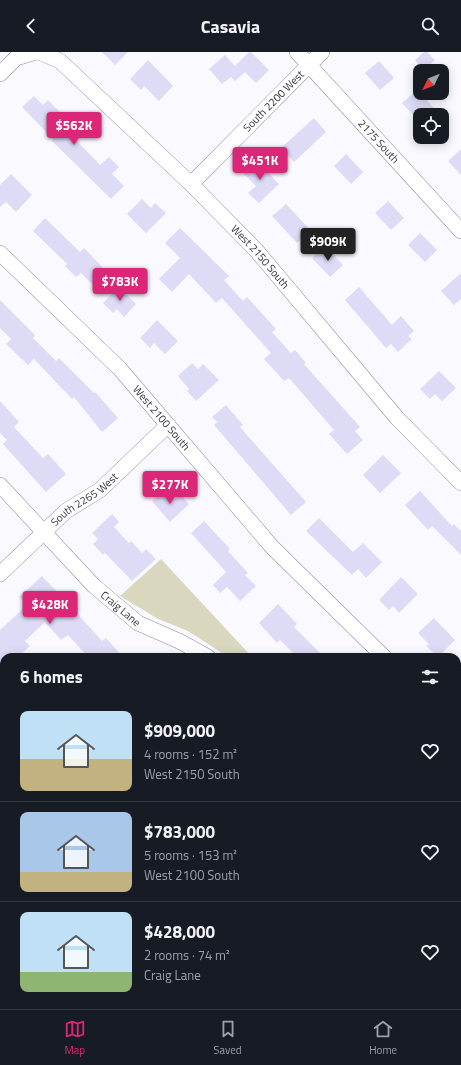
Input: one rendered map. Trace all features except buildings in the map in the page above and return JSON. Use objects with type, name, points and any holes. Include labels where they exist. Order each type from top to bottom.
[{"type":"street","points":[[0,74],[16,58],[38,52]]},
{"type":"street","name":"West 2150 South","points":[[38,52],[60,61],[191,184],[256,250],[397,418],[461,483]]},
{"type":"street","name":"2175 South","points":[[297,52],[461,231]]},
{"type":"street","name":"South 2200 West","points":[[191,184],[322,52]]},
{"type":"street","name":"West 2100 South","points":[[0,253],[120,369],[272,547],[380,653]]},
{"type":"street","name":"South 2265 West","points":[[0,574],[66,511],[100,490],[168,425]]},
{"type":"street","name":"Craig Lane","points":[[0,484],[94,586],[138,623],[181,642],[201,653]]},
{"type":"green space","points":[[161,559],[248,653],[222,653],[188,631],[158,619],[120,596]]}]
